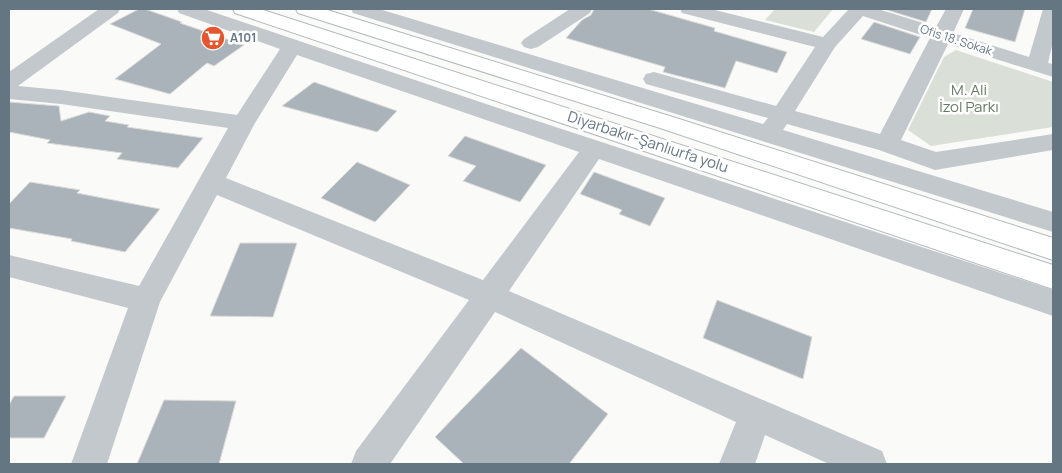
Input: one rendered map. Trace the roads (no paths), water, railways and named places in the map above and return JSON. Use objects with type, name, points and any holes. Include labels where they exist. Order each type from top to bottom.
[{"type":"highway","name":"Diyarbakır-Şanlıurfa yolu","points":[[242,9],[1053,278]]},
{"type":"highway","name":"Diyarbakır-Şanlıurfa yolu","points":[[306,9],[668,123],[1053,249]]},
{"type":"street","points":[[9,84],[111,9]]},
{"type":"street","points":[[186,9],[594,150],[780,209],[1053,303]]},
{"type":"street","points":[[360,9],[775,125],[887,144],[935,161],[1053,142]]},
{"type":"street","points":[[417,9],[531,43],[775,125],[1053,222]]},
{"type":"street","points":[[531,43],[583,9]]},
{"type":"street","points":[[690,9],[827,44]]},
{"type":"street","points":[[746,23],[760,9]]},
{"type":"street","points":[[775,125],[827,44],[859,9]]},
{"type":"street","name":"Ofis 18. Sokak","points":[[859,9],[1045,68]]},
{"type":"street","points":[[887,144],[955,9]]},
{"type":"street","points":[[1045,68],[1052,9]]},
{"type":"street","points":[[89,464],[146,300],[243,123],[292,46]]},
{"type":"street","points":[[9,84],[62,97],[243,123]]},
{"type":"street","points":[[369,464],[594,150]]},
{"type":"street","points":[[211,182],[490,296],[869,464]]},
{"type":"street","points":[[9,266],[146,300]]},
{"type":"street","points":[[737,464],[756,414]]},
{"type":"place","name":"A101","points":[[213,38]]},
{"type":"park label","name":"M. Ali İzol Parkı","points":[[969,98]]}]
